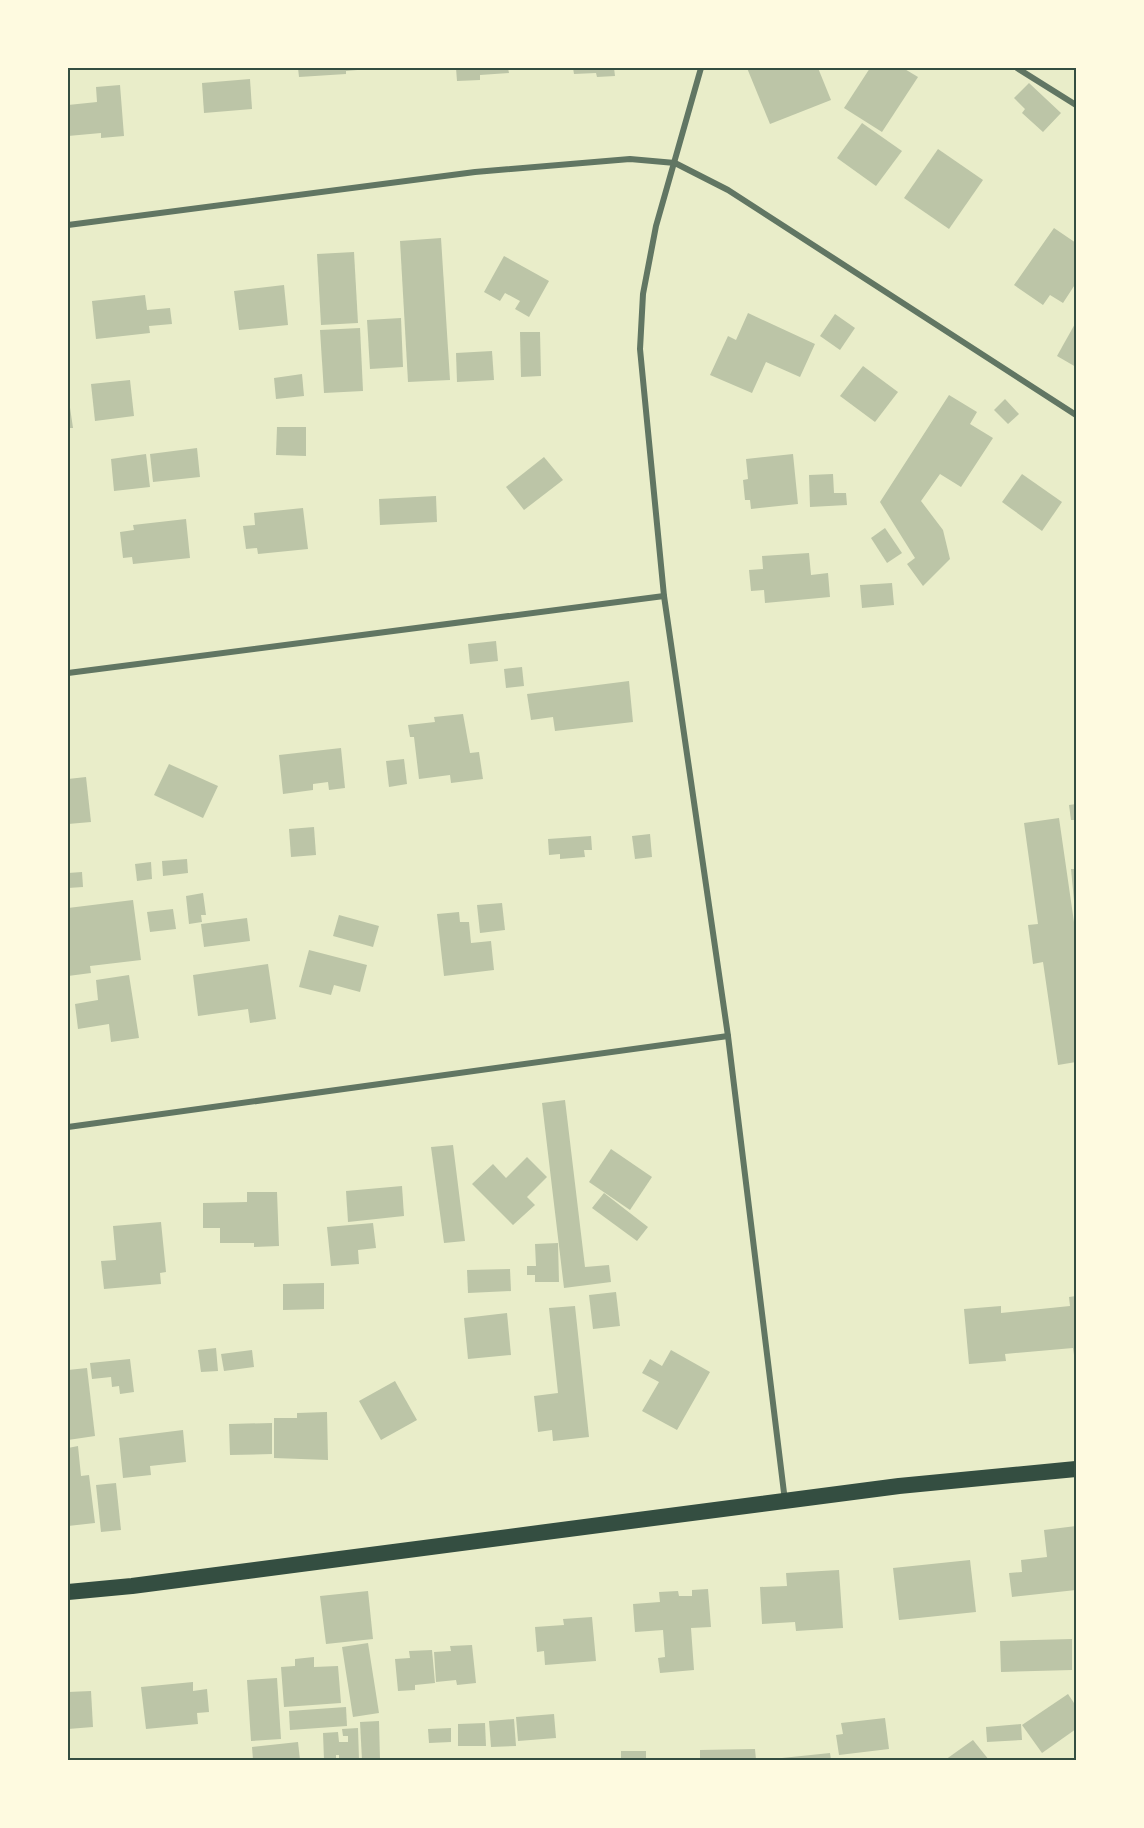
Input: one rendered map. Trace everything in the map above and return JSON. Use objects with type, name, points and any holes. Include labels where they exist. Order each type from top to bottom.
[{"type":"highway","points":[[68,1592],[155,1583],[946,1481],[1077,1469]]},
{"type":"street","points":[[701,68],[656,226],[643,294],[640,349],[664,596],[728,1036],[785,1501]]},
{"type":"street","points":[[1017,68],[1077,105]]},
{"type":"street","points":[[68,225],[475,172],[630,159],[675,163],[728,190],[1077,415]]},
{"type":"street","points":[[68,673],[664,596]]},
{"type":"street","points":[[68,1127],[728,1036]]},
{"type":"building","points":[[298,68],[369,69],[346,71],[346,74],[299,77]]},
{"type":"building","points":[[456,68],[508,68],[509,73],[480,75],[480,80],[457,81]]},
{"type":"building","points":[[573,68],[614,68],[615,76],[597,77],[596,73],[574,74]]},
{"type":"building","points":[[747,68],[818,68],[831,100],[770,124]]},
{"type":"building","points":[[870,68],[903,68],[918,77],[882,132],[844,108]]},
{"type":"building","points":[[250,79],[252,109],[204,113],[202,83]]},
{"type":"building","points":[[1029,83],[1061,113],[1043,132],[1022,113],[1025,109],[1014,98]]},
{"type":"building","points":[[120,85],[124,136],[101,138],[101,133],[68,136],[68,105],[97,102],[96,87]]},
{"type":"building","points":[[862,123],[902,151],[876,186],[837,158]]},
{"type":"building","points":[[938,149],[983,180],[949,229],[904,198]]},
{"type":"building","points":[[1054,228],[1076,243],[1076,283],[1063,303],[1050,295],[1043,305],[1014,285]]},
{"type":"building","points":[[441,238],[450,380],[408,382],[400,241]]},
{"type":"building","points":[[354,252],[358,323],[321,325],[317,254]]},
{"type":"building","points":[[504,256],[549,281],[529,317],[515,309],[520,301],[505,293],[500,301],[484,292]]},
{"type":"building","points":[[284,285],[288,325],[239,330],[234,291]]},
{"type":"building","points":[[145,295],[147,310],[170,308],[172,324],[149,326],[150,333],[96,339],[92,301]]},
{"type":"building","points":[[748,313],[815,344],[800,377],[766,362],[752,393],[710,375],[728,336],[736,340]]},
{"type":"building","points":[[835,314],[855,328],[840,350],[820,336]]},
{"type":"building","points":[[401,318],[403,367],[370,369],[367,320]]},
{"type":"building","points":[[1076,322],[1076,367],[1057,356]]},
{"type":"building","points":[[360,328],[363,391],[324,393],[320,330]]},
{"type":"building","points":[[520,332],[540,332],[541,376],[521,377]]},
{"type":"building","points":[[492,351],[494,380],[457,382],[456,353]]},
{"type":"building","points":[[863,366],[898,392],[875,422],[840,396]]},
{"type":"building","points":[[302,374],[304,396],[276,399],[274,378]]},
{"type":"building","points":[[130,380],[134,416],[95,421],[91,384]]},
{"type":"building","points":[[68,394],[73,428],[68,428]]},
{"type":"building","points":[[949,395],[977,412],[970,424],[993,438],[961,487],[940,474],[921,501],[943,530],[950,559],[923,586],[907,564],[915,558],[880,502]]},
{"type":"building","points":[[1005,399],[1019,414],[1008,424],[994,410]]},
{"type":"building","points":[[277,427],[306,427],[306,456],[276,455]]},
{"type":"building","points":[[197,448],[200,477],[153,482],[150,454]]},
{"type":"building","points":[[146,454],[150,487],[114,491],[111,459]]},
{"type":"building","points":[[793,454],[798,504],[751,509],[750,500],[745,500],[743,480],[748,479],[746,459]]},
{"type":"building","points":[[544,457],[563,480],[524,510],[506,487]]},
{"type":"building","points":[[833,474],[834,493],[846,493],[847,505],[810,507],[809,475]]},
{"type":"building","points":[[1022,474],[1062,502],[1042,531],[1002,502]]},
{"type":"building","points":[[436,496],[437,522],[380,525],[379,499]]},
{"type":"building","points":[[303,508],[308,549],[258,554],[257,548],[246,549],[243,526],[255,525],[254,513]]},
{"type":"building","points":[[186,519],[190,558],[133,564],[132,557],[123,558],[120,532],[134,530],[133,525]]},
{"type":"building","points":[[885,528],[902,553],[887,563],[871,538]]},
{"type":"building","points":[[809,553],[811,575],[828,573],[830,597],[765,603],[764,590],[751,591],[749,570],[763,569],[762,556]]},
{"type":"building","points":[[892,583],[894,605],[862,608],[860,585]]},
{"type":"building","points":[[496,641],[498,661],[470,664],[468,644]]},
{"type":"building","points":[[522,667],[524,686],[506,688],[504,669]]},
{"type":"building","points":[[629,681],[633,722],[555,731],[553,717],[531,720],[527,694]]},
{"type":"building","points":[[463,714],[470,753],[479,752],[483,779],[451,783],[450,775],[419,779],[414,737],[410,737],[408,725],[435,722],[434,717]]},
{"type":"building","points":[[341,748],[345,788],[329,790],[328,782],[313,784],[313,790],[283,794],[279,755]]},
{"type":"building","points":[[404,759],[407,784],[389,787],[386,761]]},
{"type":"building","points":[[169,764],[218,786],[203,818],[154,795]]},
{"type":"building","points":[[86,777],[91,822],[68,824],[68,779]]},
{"type":"building","points":[[1076,804],[1076,820],[1071,820],[1069,805]]},
{"type":"building","points":[[1059,818],[1076,936],[1076,1062],[1058,1065],[1043,962],[1033,964],[1028,925],[1038,924],[1024,823]]},
{"type":"building","points":[[314,827],[316,855],[291,857],[289,829]]},
{"type":"building","points":[[650,834],[652,857],[635,859],[632,836]]},
{"type":"building","points":[[591,836],[592,850],[584,850],[585,857],[560,859],[560,854],[549,855],[548,839]]},
{"type":"building","points":[[187,859],[188,873],[163,876],[162,861]]},
{"type":"building","points":[[151,862],[152,879],[137,881],[135,864]]},
{"type":"building","points":[[1071,869],[1076,869],[1076,901],[1074,901]]},
{"type":"building","points":[[82,872],[83,887],[68,888],[68,873]]},
{"type":"building","points":[[203,893],[206,915],[201,915],[202,922],[189,924],[186,896]]},
{"type":"building","points":[[133,900],[141,960],[90,966],[91,973],[68,976],[68,908]]},
{"type":"building","points":[[502,903],[505,930],[480,933],[477,905]]},
{"type":"building","points":[[173,909],[176,929],[150,932],[147,912]]},
{"type":"building","points":[[459,912],[460,922],[469,922],[471,943],[491,941],[494,970],[444,976],[437,914]]},
{"type":"building","points":[[339,915],[379,926],[373,947],[333,936]]},
{"type":"building","points":[[247,918],[250,941],[204,947],[201,924]]},
{"type":"building","points":[[309,950],[367,965],[360,992],[334,985],[331,995],[299,987]]},
{"type":"building","points":[[268,964],[276,1019],[250,1023],[248,1009],[198,1016],[193,975]]},
{"type":"building","points":[[129,975],[139,1038],[111,1042],[109,1024],[78,1029],[75,1004],[98,1000],[96,980]]},
{"type":"building","points":[[565,1100],[585,1267],[609,1265],[611,1282],[564,1288],[542,1103]]},
{"type":"building","points":[[453,1145],[465,1241],[444,1243],[431,1147]]},
{"type":"building","points":[[611,1149],[652,1177],[630,1210],[589,1182]]},
{"type":"building","points":[[527,1157],[547,1177],[527,1197],[535,1205],[513,1225],[472,1184],[493,1164],[506,1178]]},
{"type":"building","points":[[402,1186],[404,1216],[348,1222],[346,1191]]},
{"type":"building","points":[[247,1192],[277,1192],[279,1246],[254,1247],[254,1243],[220,1243],[220,1228],[203,1228],[203,1203],[247,1202]]},
{"type":"building","points":[[604,1193],[648,1227],[637,1241],[592,1208]]},
{"type":"building","points":[[161,1222],[166,1272],[160,1273],[161,1284],[104,1289],[101,1261],[116,1260],[113,1226]]},
{"type":"building","points":[[373,1223],[376,1248],[358,1250],[359,1264],[331,1266],[327,1227]]},
{"type":"building","points":[[558,1243],[559,1282],[535,1282],[535,1275],[527,1275],[527,1266],[536,1266],[535,1244]]},
{"type":"building","points":[[510,1269],[511,1291],[468,1293],[467,1270]]},
{"type":"building","points":[[324,1283],[324,1309],[283,1310],[283,1284]]},
{"type":"building","points":[[616,1292],[620,1326],[593,1329],[589,1295]]},
{"type":"building","points":[[1076,1296],[1076,1354],[1074,1355],[1073,1348],[1005,1354],[1006,1361],[969,1364],[964,1309],[1001,1306],[1001,1313],[1070,1306],[1069,1297]]},
{"type":"building","points":[[575,1306],[589,1437],[553,1441],[552,1430],[538,1432],[534,1396],[558,1393],[549,1308]]},
{"type":"building","points":[[507,1313],[511,1355],[468,1359],[464,1318]]},
{"type":"building","points":[[216,1348],[218,1371],[201,1372],[198,1350]]},
{"type":"building","points":[[252,1350],[254,1367],[224,1371],[221,1354]]},
{"type":"building","points":[[671,1350],[710,1372],[677,1430],[642,1411],[659,1382],[642,1373],[650,1359],[662,1366]]},
{"type":"building","points":[[130,1359],[134,1392],[120,1394],[119,1386],[112,1387],[111,1377],[92,1379],[90,1363]]},
{"type":"building","points":[[87,1368],[95,1436],[68,1440],[68,1370]]},
{"type":"building","points":[[395,1381],[417,1420],[381,1440],[359,1401]]},
{"type":"building","points":[[327,1412],[328,1460],[274,1458],[274,1418],[297,1418],[297,1413]]},
{"type":"building","points":[[272,1423],[272,1454],[230,1455],[229,1424]]},
{"type":"building","points":[[183,1430],[186,1462],[150,1466],[151,1475],[123,1478],[119,1438]]},
{"type":"building","points":[[78,1446],[81,1476],[89,1475],[95,1523],[68,1526],[68,1448]]},
{"type":"building","points":[[116,1483],[121,1530],[101,1532],[96,1485]]},
{"type":"building","points":[[1076,1526],[1076,1590],[1012,1597],[1009,1573],[1022,1572],[1021,1560],[1047,1557],[1044,1530]]},
{"type":"building","points":[[970,1560],[976,1612],[899,1620],[893,1568]]},
{"type":"building","points":[[839,1570],[843,1628],[796,1631],[795,1622],[762,1624],[760,1587],[787,1586],[786,1573]]},
{"type":"building","points":[[708,1589],[711,1627],[691,1628],[694,1670],[660,1673],[658,1658],[665,1657],[663,1630],[635,1632],[633,1604],[660,1602],[659,1592],[678,1591],[679,1596],[692,1596],[692,1590]]},
{"type":"building","points":[[368,1591],[373,1639],[326,1644],[320,1596]]},
{"type":"building","points":[[592,1617],[596,1661],[545,1665],[544,1651],[537,1652],[535,1627],[564,1625],[563,1619]]},
{"type":"building","points":[[1072,1639],[1072,1670],[1001,1672],[1000,1641]]},
{"type":"building","points":[[368,1643],[379,1713],[353,1717],[342,1647]]},
{"type":"building","points":[[472,1645],[476,1683],[457,1685],[456,1680],[436,1682],[434,1652],[451,1651],[450,1646]]},
{"type":"building","points":[[432,1650],[435,1683],[415,1685],[415,1690],[398,1691],[395,1659],[410,1658],[409,1651]]},
{"type":"building","points":[[314,1657],[314,1667],[338,1666],[341,1703],[284,1707],[281,1667],[295,1666],[295,1659]]},
{"type":"building","points":[[277,1678],[281,1739],[251,1741],[247,1680]]},
{"type":"building","points":[[193,1682],[193,1691],[207,1689],[209,1712],[197,1713],[198,1724],[146,1729],[141,1687]]},
{"type":"building","points":[[91,1691],[93,1727],[68,1729],[68,1692]]},
{"type":"building","points":[[1068,1694],[1076,1706],[1076,1729],[1042,1753],[1022,1725]]},
{"type":"building","points":[[346,1707],[347,1726],[290,1730],[289,1711]]},
{"type":"building","points":[[554,1714],[556,1738],[518,1741],[516,1717]]},
{"type":"building","points":[[885,1718],[889,1749],[839,1755],[836,1735],[843,1734],[841,1723]]},
{"type":"building","points":[[514,1719],[516,1746],[491,1747],[489,1721]]},
{"type":"building","points":[[379,1721],[380,1760],[362,1760],[360,1722]]},
{"type":"building","points":[[485,1723],[486,1746],[458,1746],[458,1724]]},
{"type":"building","points":[[1021,1724],[1022,1740],[987,1742],[986,1727]]},
{"type":"building","points":[[358,1728],[359,1760],[339,1760],[339,1755],[336,1755],[336,1760],[324,1760],[323,1733],[338,1732],[339,1742],[348,1742],[348,1736],[343,1736],[342,1729]]},
{"type":"building","points":[[451,1728],[451,1742],[429,1743],[428,1729]]},
{"type":"building","points":[[973,1740],[989,1760],[945,1760]]},
{"type":"building","points":[[298,1742],[300,1760],[253,1760],[252,1747]]},
{"type":"building","points":[[755,1749],[756,1760],[700,1760],[700,1750]]},
{"type":"building","points":[[621,1751],[646,1751],[646,1760],[621,1760]]},
{"type":"building","points":[[830,1753],[831,1760],[782,1760],[782,1758]]}]
